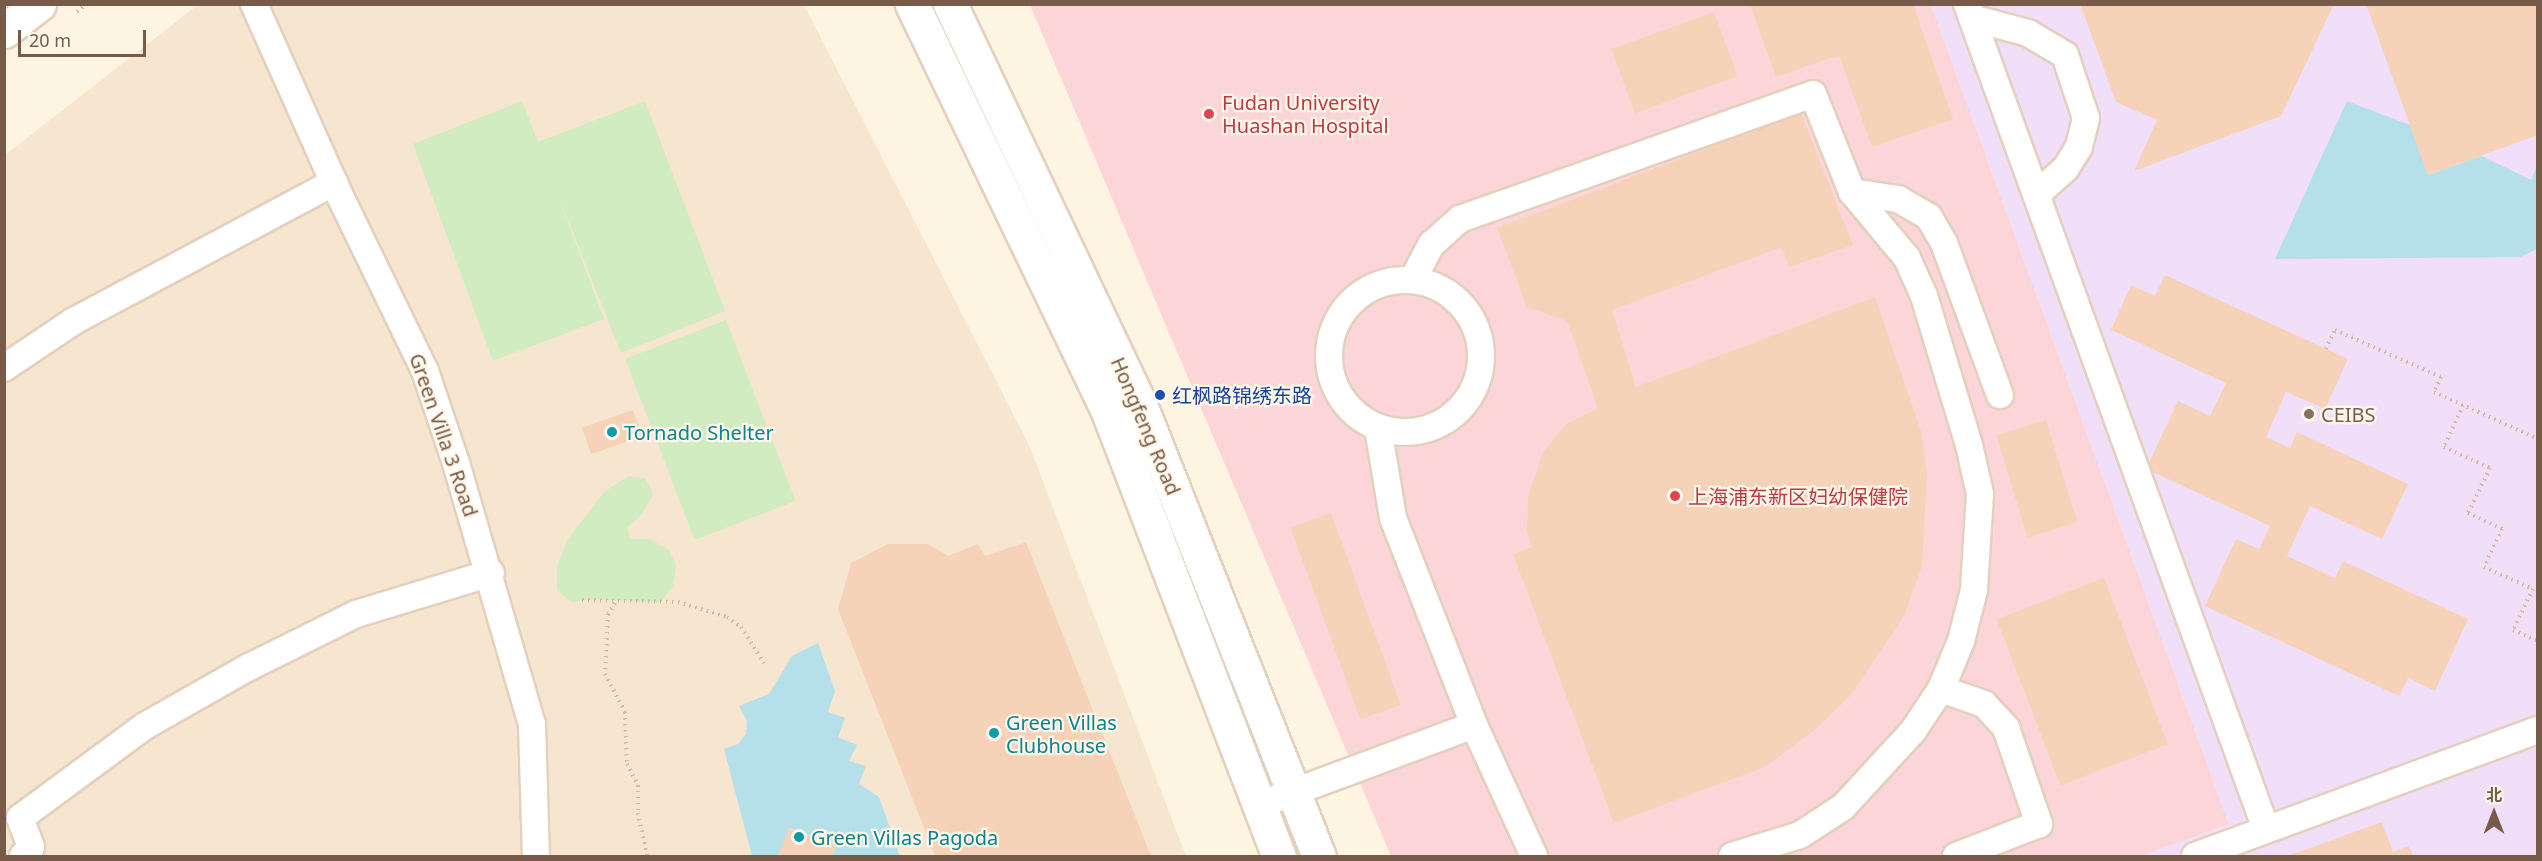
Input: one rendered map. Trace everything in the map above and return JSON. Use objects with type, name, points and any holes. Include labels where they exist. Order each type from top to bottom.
[{"type":"street","points":[[4,31],[39,4]]},
{"type":"street","name":"Hongfeng Road","points":[[912,4],[1109,414],[1279,856]]},
{"type":"street","name":"Hongfeng Road","points":[[950,4],[1138,402],[1319,856]]},
{"type":"lane","name":"Green Villa 3 Road","points":[[254,4],[334,182],[425,370],[491,573],[532,724],[536,856]]},
{"type":"lane","points":[[1970,11],[2028,33],[2065,55],[2086,118],[2079,147],[2066,168],[2036,195]]},
{"type":"lane","points":[[1970,11],[2266,829]]},
{"type":"lane","points":[[1413,279],[1432,244],[1460,219],[1813,94],[1852,192],[1907,258],[1924,296],[1969,445],[1980,494],[1974,590],[1961,640],[1941,689],[1913,731],[1843,807],[1800,835],[1765,852],[1732,856]]},
{"type":"lane","points":[[4,368],[74,321],[334,182]]},
{"type":"lane","points":[[1852,192],[1898,199],[1929,217],[1944,243],[2000,394]]},
{"type":"lane","points":[[1413,279],[1438,286],[1459,301],[1474,322],[1482,347],[1480,373],[1470,397],[1452,416],[1430,429],[1404,432],[1378,428],[1357,416],[1341,397],[1330,375],[1330,343],[1334,327],[1347,306],[1366,290],[1388,281],[1413,279]]},
{"type":"lane","points":[[1378,428],[1393,518],[1474,725],[1534,856]]},
{"type":"lane","points":[[23,856],[31,847],[12,816],[145,726],[249,667],[356,614],[491,573]]},
{"type":"lane","points":[[1941,689],[1984,704],[2006,728],[2038,824],[1956,856]]},
{"type":"lane","points":[[1259,804],[1474,725]]},
{"type":"lane","points":[[2195,856],[2538,730]]},
{"type":"path","points":[[2326,349],[2335,330],[2441,377],[2434,392],[2538,439]]},
{"type":"path","points":[[2463,405],[2444,447],[2490,468],[2469,513],[2502,529],[2484,567],[2533,589],[2513,630],[2538,641]]},
{"type":"path","points":[[582,600],[615,603],[678,602],[727,617],[741,627],[764,663]]},
{"type":"path","points":[[615,603],[608,614],[605,674],[625,712],[627,764],[638,785],[638,813],[647,856]]},
{"type":"shaded area","points":[[199,4],[804,5],[1029,445],[1186,856],[5,856],[5,155]]},
{"type":"shaded area","name":"上海浦东新区妇幼保健院","points":[[1030,5],[1931,5],[2229,824],[2142,856],[1391,856]]},
{"type":"shaded area","name":"CEIBS","points":[[1931,5],[2537,5],[2537,856],[2142,856],[2229,824]]},
{"type":"green space","points":[[522,101],[538,142],[645,101],[725,311],[621,353],[556,190],[604,319],[493,361],[413,144]]},
{"type":"green space","points":[[726,320],[796,501],[695,540],[625,359]]},
{"type":"green space","points":[[628,476],[645,478],[653,494],[643,513],[627,528],[631,539],[650,539],[670,551],[676,566],[673,586],[660,603],[593,599],[571,602],[557,590],[557,567],[568,539],[604,492]]},
{"type":"water","points":[[2347,101],[2410,125],[2428,175],[2482,156],[2531,180],[2537,166],[2537,249],[2520,257],[2275,259]]},
{"type":"water","points":[[818,643],[835,691],[828,712],[845,718],[838,737],[857,745],[849,761],[866,766],[859,784],[879,797],[900,856],[832,856],[836,845],[790,828],[778,856],[752,856],[724,749],[738,744],[746,734],[747,721],[739,706],[769,694],[792,656]]},
{"type":"building","points":[[1750,4],[1913,4],[1953,119],[1872,147],[1839,55],[1776,77]]},
{"type":"building","points":[[2080,4],[2334,4],[2281,116],[2134,171],[2157,120],[2116,102]]},
{"type":"building","points":[[2366,4],[2538,4],[2538,135],[2428,175]]},
{"type":"building","points":[[1714,12],[1737,76],[1635,113],[1612,49]]},
{"type":"building","points":[[1801,113],[1853,245],[1789,267],[1782,247],[1612,310],[1636,387],[1875,297],[1921,431],[1927,474],[1922,566],[1904,616],[1849,697],[1818,727],[1765,767],[1614,823],[1513,554],[1532,547],[1527,532],[1528,497],[1543,453],[1565,425],[1598,408],[1567,321],[1527,307],[1497,228]]},
{"type":"building","points":[[2165,275],[2348,359],[2325,409],[2286,392],[2266,437],[2290,448],[2297,432],[2408,484],[2382,539],[2310,506],[2287,556],[2335,578],[2343,561],[2468,619],[2435,691],[2408,678],[2399,696],[2205,606],[2236,539],[2259,549],[2270,526],[2146,469],[2178,401],[2210,416],[2226,383],[2111,330],[2131,285],[2155,296]]},
{"type":"building","name":"Tornado Shelter","points":[[633,410],[642,436],[591,454],[582,428]]},
{"type":"building","points":[[2046,420],[2077,522],[2028,538],[1996,435]]},
{"type":"building","points":[[1331,513],[1401,705],[1360,719],[1291,528]]},
{"type":"building","name":"Green Villas Clubhouse","points":[[1026,542],[1151,856],[935,856],[838,609],[851,563],[888,544],[928,544],[948,556],[978,544],[985,556]]},
{"type":"building","points":[[2104,578],[2168,744],[2060,785],[1997,619]]},
{"type":"building","points":[[2382,822],[2393,852],[2409,846],[2413,856],[2288,856]]},
{"type":"building","name":"Green Villas Pagoda","points":[[789,828],[836,845],[832,856],[778,856]]},
{"type":"place","name":"Fudan University Huashan Hospital","points":[[1209,114]]},
{"type":"place","name":"红枫路锦绣东路","points":[[1160,395]]},
{"type":"place","name":"CEIBS","points":[[2309,414]]},
{"type":"place","name":"Tornado Shelter","points":[[612,432]]},
{"type":"place","name":"上海浦东新区妇幼保健院","points":[[1675,496]]},
{"type":"place","name":"Green Villas Clubhouse","points":[[994,733]]},
{"type":"place","name":"Green Villas Pagoda","points":[[799,837]]}]
